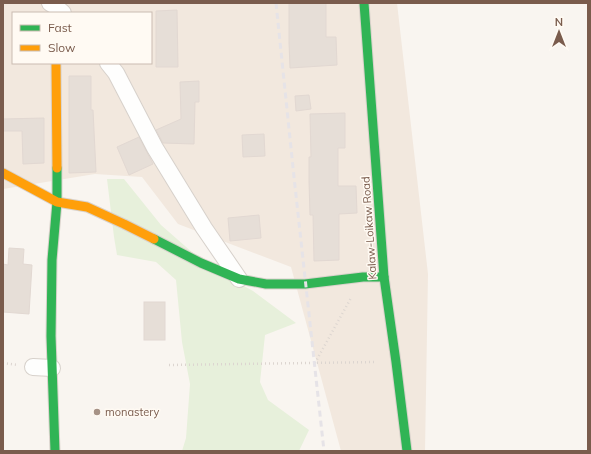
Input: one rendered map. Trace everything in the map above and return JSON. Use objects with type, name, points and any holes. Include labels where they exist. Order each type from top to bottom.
[{"type":"street","name":"Kalaw-Loikaw Road","points":[[364,3],[384,277],[407,451]]},
{"type":"street","points":[[55,451],[51,336],[52,260],[57,202],[56,64]]},
{"type":"street","points":[[109,64],[116,73],[155,148],[204,228],[239,279]]},
{"type":"street","points":[[3,173],[57,202],[87,207],[201,263],[239,279],[266,284],[305,284],[363,277],[384,277]]},
{"type":"street","points":[[33,367],[52,368]]},
{"type":"path","points":[[315,363],[363,277]]},
{"type":"path","points":[[169,365],[396,362]]},
{"type":"shaded area","points":[[3,3],[397,3],[428,274],[425,451],[341,451],[291,267],[178,224],[142,177],[95,174],[3,189]]},
{"type":"green space","points":[[107,179],[124,179],[161,225],[209,267],[253,291],[296,323],[265,335],[260,382],[268,400],[309,430],[299,451],[182,451],[186,438],[190,384],[182,342],[176,280],[156,262],[117,255]]},
{"type":"building","points":[[289,3],[326,3],[326,37],[336,37],[337,65],[290,68]]},
{"type":"building","points":[[177,10],[178,67],[156,67],[156,11]]},
{"type":"building","points":[[69,76],[91,76],[91,110],[93,110],[96,172],[69,173]]},
{"type":"building","points":[[199,81],[199,102],[195,102],[194,144],[163,143],[156,130],[181,119],[180,82]]},
{"type":"building","points":[[309,95],[311,109],[296,111],[295,96]]},
{"type":"building","points":[[345,113],[345,148],[338,148],[338,186],[356,186],[357,213],[339,214],[339,260],[314,261],[313,215],[310,215],[309,181],[309,157],[311,157],[310,114]]},
{"type":"building","points":[[44,118],[44,163],[23,164],[22,131],[3,131],[3,119]]},
{"type":"building","points":[[264,134],[265,156],[243,157],[242,135]]},
{"type":"building","points":[[139,137],[153,164],[129,175],[117,147]]},
{"type":"building","points":[[259,215],[261,238],[230,241],[228,218]]},
{"type":"building","points":[[9,248],[24,249],[23,264],[32,265],[29,314],[3,312],[3,264],[8,265]]},
{"type":"building","points":[[144,302],[165,302],[165,340],[144,340]]},
{"type":"railway","points":[[276,3],[324,451]]},
{"type":"traffic: fast","points":[[364,3],[384,277],[407,451]]},
{"type":"traffic: fast","points":[[55,451],[51,336],[52,260],[57,202],[57,168]]},
{"type":"traffic: fast","points":[[154,239],[201,263],[239,279],[266,284],[305,284],[363,277],[384,277]]},
{"type":"traffic: slow","points":[[56,64],[57,168]]},
{"type":"traffic: slow","points":[[3,173],[57,202],[87,207],[154,239]]},
{"type":"place","name":"monastery","points":[[97,412]]}]
